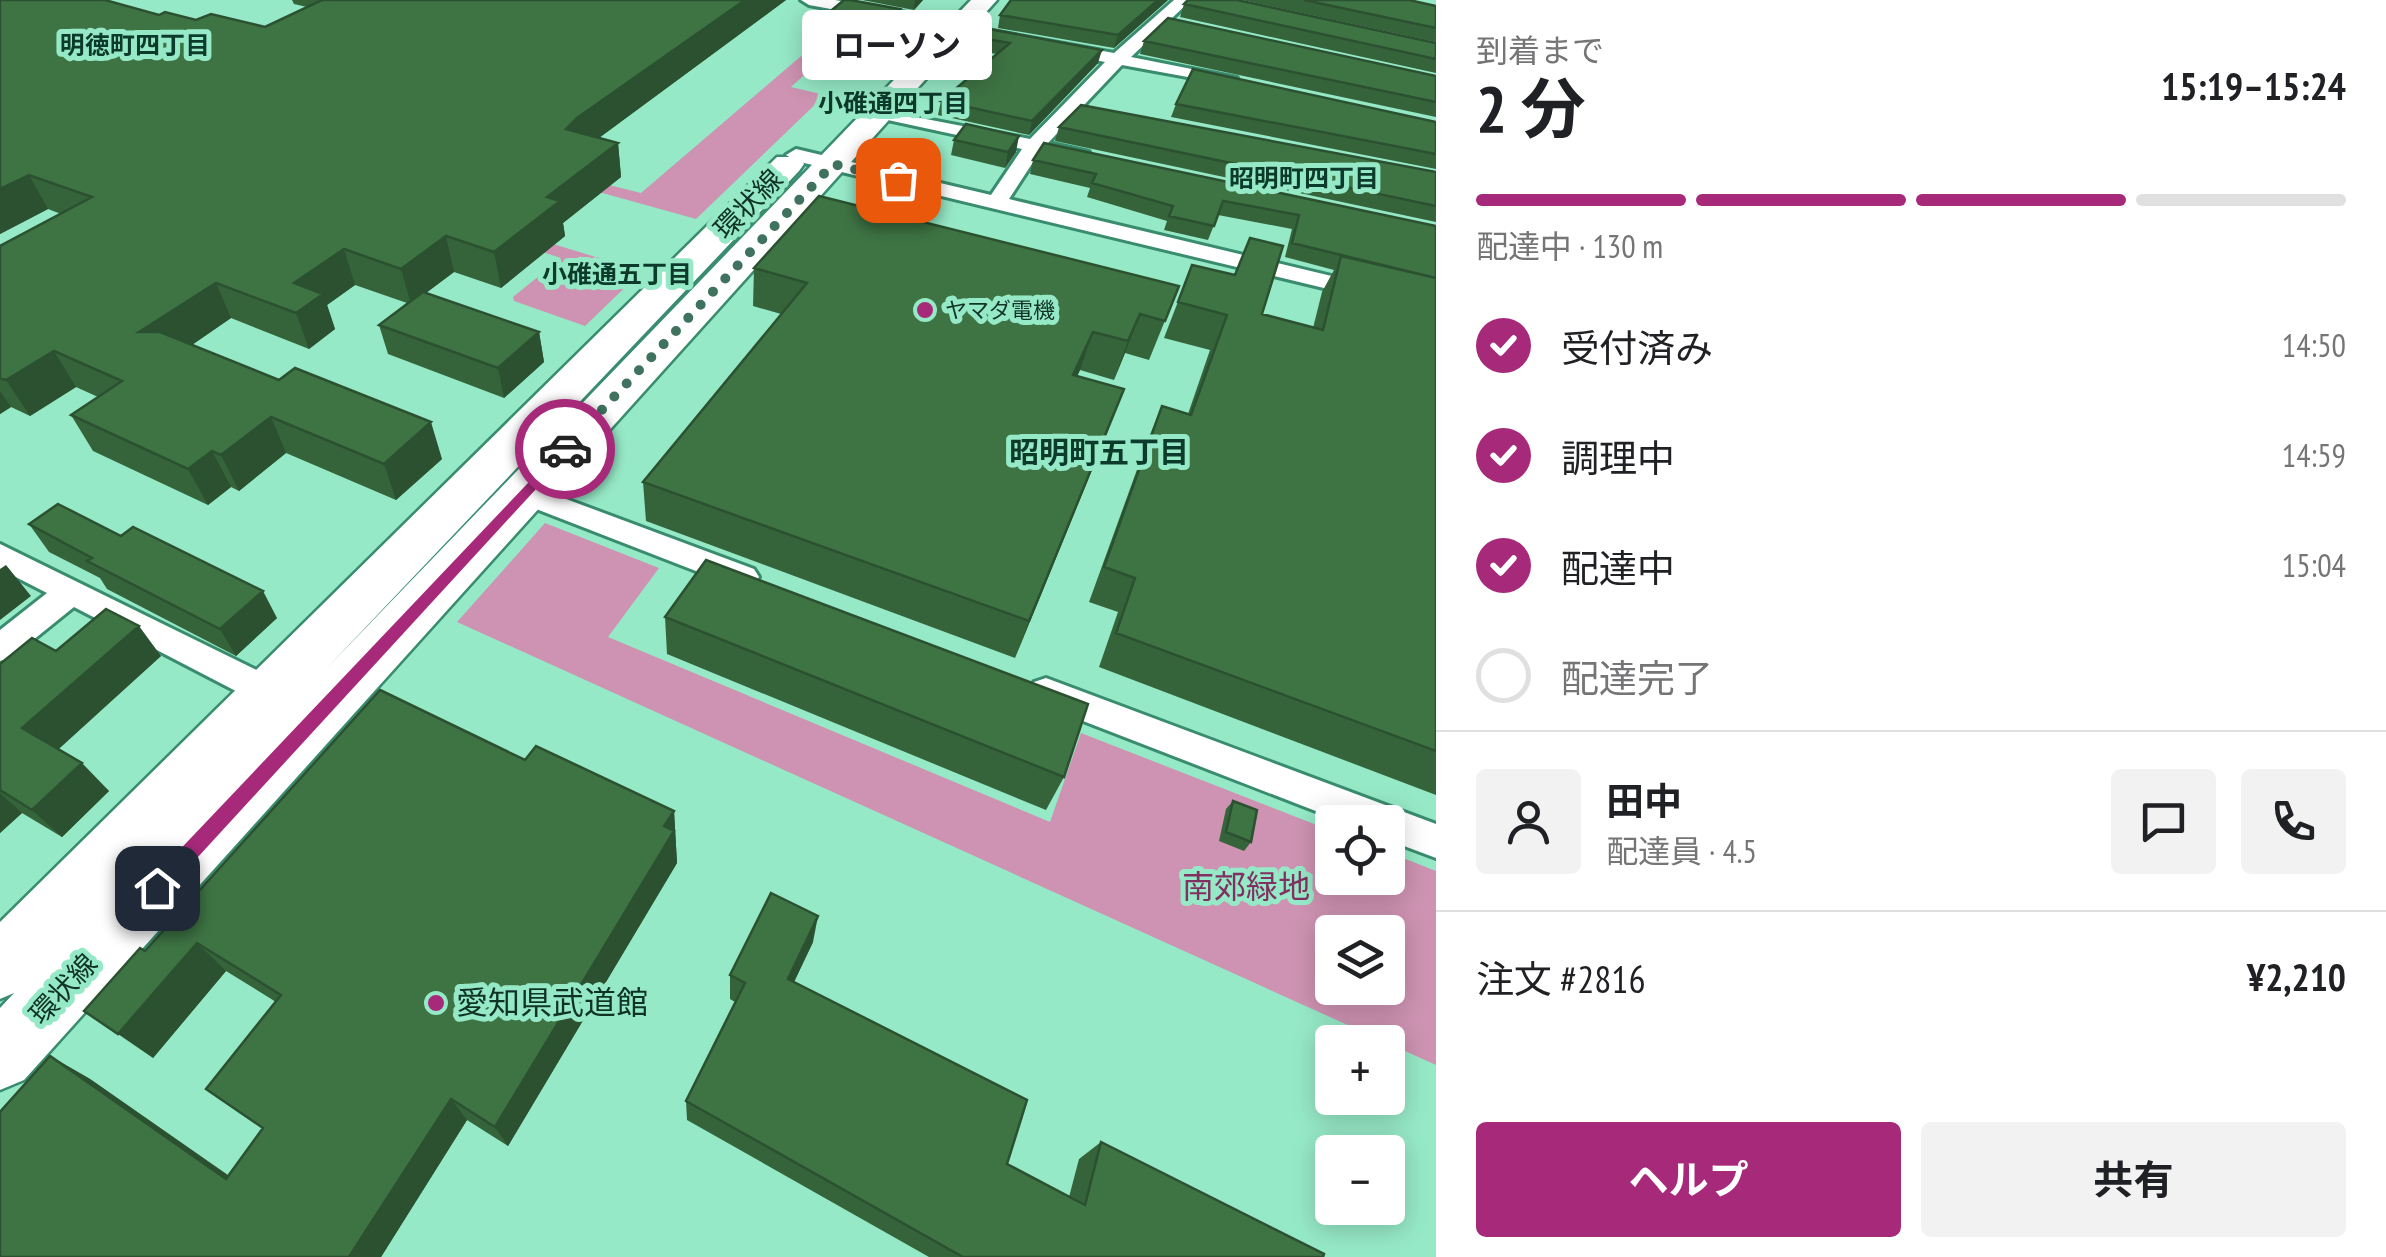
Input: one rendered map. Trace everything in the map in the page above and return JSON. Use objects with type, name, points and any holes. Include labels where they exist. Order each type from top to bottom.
[{"type":"main road","name":"環状線","points":[[0,1056],[523,494],[814,160],[882,112],[956,13]]},
{"type":"main road","name":"環状線","points":[[0,967],[269,692],[814,160],[956,13]]},
{"type":"street","points":[[809,0],[956,13],[1119,58],[1250,86]]},
{"type":"street","points":[[996,203],[1034,146],[1081,109],[1119,58],[1169,23],[1184,0]]},
{"type":"street","points":[[882,112],[1111,162]]},
{"type":"street","points":[[814,160],[1436,308]]},
{"type":"street","points":[[523,494],[765,586]]},
{"type":"street","points":[[0,555],[269,692]]},
{"type":"street","points":[[0,648],[72,591]]},
{"type":"street","points":[[1007,678],[1436,841]]},
{"type":"green space","points":[[828,33],[846,37],[791,87],[825,95],[696,219],[588,189],[597,182],[641,193]]},
{"type":"green space","points":[[530,237],[642,271],[585,326],[514,301],[513,297],[561,258],[521,245]]},
{"type":"green space","name":"南郊緑地","points":[[545,523],[659,568],[608,637],[1050,822],[1081,733],[1315,824],[1315,895],[1405,895],[1405,859],[1436,871],[1436,1065],[1405,1051],[1405,1025],[1348,1025],[457,622]]},
{"type":"building","points":[[0,0],[105,0],[159,15],[165,12],[196,20],[211,14],[265,27],[322,0],[745,0],[566,129],[618,143],[547,197],[560,201],[494,252],[446,236],[401,269],[344,249],[294,283],[323,294],[296,313],[216,283],[139,332],[160,332],[279,380],[295,368],[431,422],[384,464],[271,417],[221,455],[212,451],[188,469],[71,415],[122,381],[54,351],[6,380],[0,378],[0,246],[92,197],[29,175],[0,189]]},
{"type":"building","points":[[844,0],[900,9],[867,39],[836,33],[846,24],[821,19]]},
{"type":"building","points":[[1011,0],[1158,0],[1118,35],[1000,15]]},
{"type":"building","points":[[1188,0],[1237,0],[1436,43],[1436,59],[1184,4]]},
{"type":"building","points":[[1304,0],[1409,0],[1436,6],[1436,28]]},
{"type":"building","points":[[1168,18],[1436,76],[1436,102],[1144,41]]},
{"type":"building","points":[[989,29],[1102,50],[1032,121],[941,101],[1010,43],[981,38]]},
{"type":"building","points":[[1193,69],[1436,122],[1436,154],[1176,104]]},
{"type":"building","points":[[1081,105],[1436,172],[1436,206],[1059,127]]},
{"type":"building","points":[[966,124],[1019,136],[1008,152],[954,140]]},
{"type":"building","points":[[1044,143],[1436,226],[1436,278],[1292,243],[1299,215],[1223,201],[1214,226],[1169,216],[1173,206],[1092,183],[1096,174],[1033,160]]},
{"type":"building","points":[[819,196],[1179,286],[1165,321],[1140,314],[1128,341],[1093,332],[1073,375],[1124,389],[1029,621],[643,482],[807,283],[754,268]]},
{"type":"building","points":[[1250,238],[1283,246],[1262,314],[1323,330],[1341,256],[1436,278],[1436,751],[1116,633],[1135,578],[1104,567],[1162,406],[1191,415],[1227,315],[1178,302],[1192,265],[1235,275]]},
{"type":"building","points":[[423,292],[539,332],[498,368],[379,325]]},
{"type":"building","points":[[58,504],[121,536],[133,527],[263,591],[220,629],[87,561],[92,558],[29,524]]},
{"type":"building","points":[[706,560],[1088,704],[1064,777],[665,617]]},
{"type":"building","points":[[106,609],[139,626],[22,728],[82,763],[32,810],[0,790],[0,664],[32,638],[56,651]]},
{"type":"building","name":"愛知県武道館","points":[[380,690],[525,760],[536,746],[674,811],[664,826],[674,831],[495,1127],[451,1099],[349,1257],[0,1257],[0,1112],[50,1056],[226,1179],[263,1128],[206,1089],[281,995],[197,943],[118,1034],[84,1011],[140,948],[145,951]]},
{"type":"building","points":[[1233,801],[1257,810],[1251,842],[1226,832]]},
{"type":"building","points":[[771,893],[818,916],[788,979],[1027,1100],[1007,1164],[1085,1205],[1101,1142],[1324,1254],[1323,1257],[963,1257],[686,1101],[745,983],[730,975]]},
{"type":"way so far","points":[[565,449],[833,164],[898,180]]},
{"type":"place","name":"ローソン","points":[[898,180]]},
{"type":"place","name":"ヤマダ電機","points":[[925,310]]},
{"type":"place","name":"愛知県武道館","points":[[436,1003]]},
{"type":"district","name":"明徳町四丁目","points":[[135,45]]},
{"type":"district","name":"小碓通四丁目","points":[[893,103]]},
{"type":"district","name":"昭明町四丁目","points":[[1304,178]]},
{"type":"district","name":"小碓通五丁目","points":[[617,274]]},
{"type":"district","name":"昭明町五丁目","points":[[1099,453]]},
{"type":"route","points":[[157,888],[565,449]]}]
